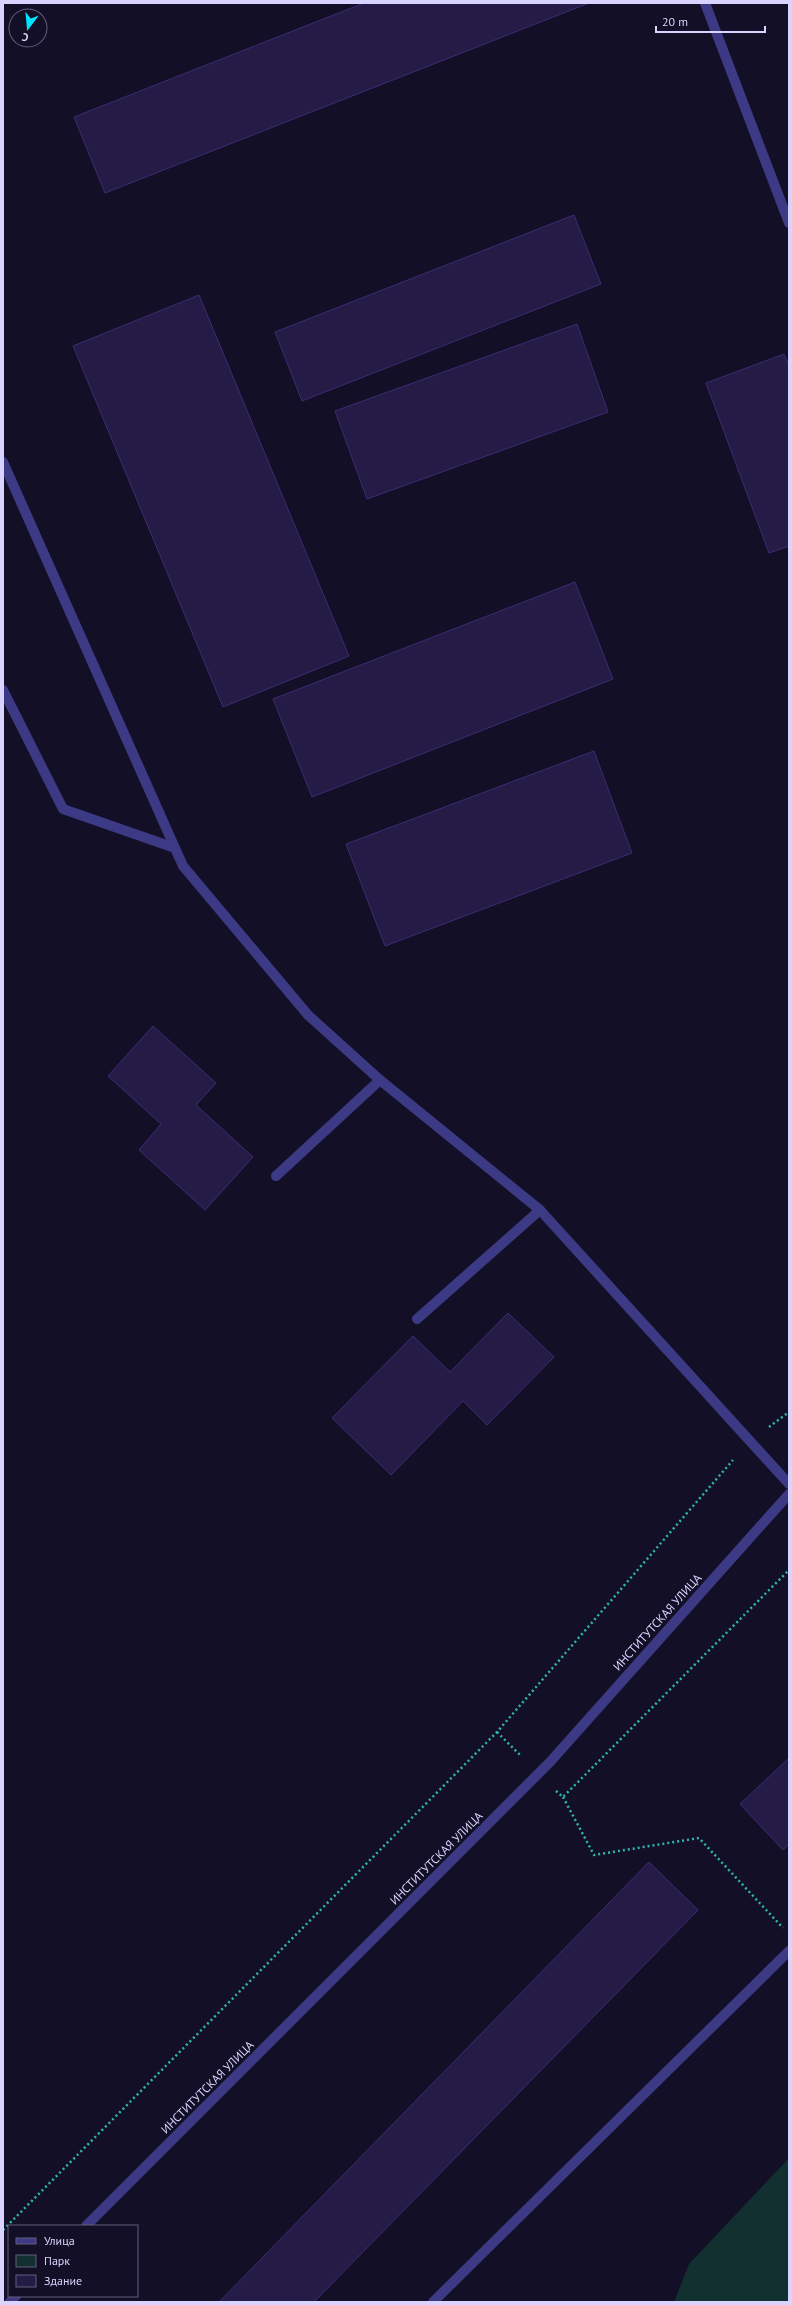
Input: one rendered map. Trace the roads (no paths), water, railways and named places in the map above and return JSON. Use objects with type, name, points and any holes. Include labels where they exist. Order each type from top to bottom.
[{"type":"street","points":[[705,3],[789,223]]},
{"type":"street","points":[[3,462],[183,866],[308,1015],[380,1080],[540,1210],[789,1484]]},
{"type":"street","points":[[3,690],[63,809],[175,848]]},
{"type":"street","points":[[276,1176],[380,1080]]},
{"type":"street","points":[[417,1319],[540,1210]]},
{"type":"street","name":"ИНСТИТУТСКАЯ УЛИЦА","points":[[87,2225],[539,1773],[789,1494]]},
{"type":"street","points":[[433,2302],[789,1951]]}]
